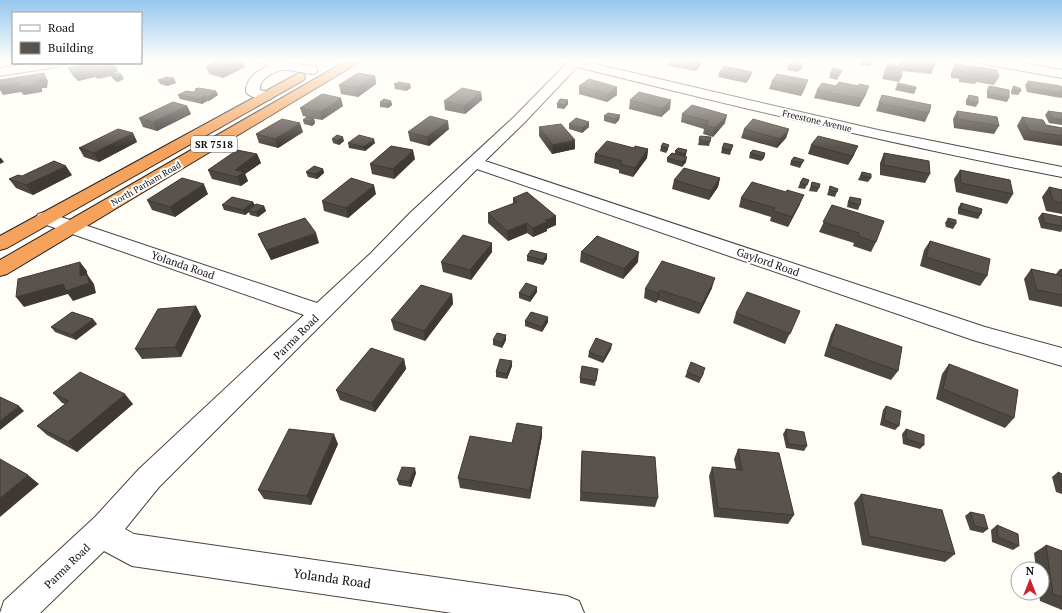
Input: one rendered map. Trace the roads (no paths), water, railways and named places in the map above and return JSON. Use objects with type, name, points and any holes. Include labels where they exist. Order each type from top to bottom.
[{"type":"highway","name":"North Parham Road","points":[[0,244],[277,90]]},
{"type":"highway","name":"North Parham Road","points":[[0,270],[306,90]]},
{"type":"street","points":[[253,90],[253,92],[266,96]]},
{"type":"street","name":"Parma Road","points":[[16,613],[106,528],[149,478],[216,412],[236,397],[547,90]]},
{"type":"street","name":"Freestone Avenue","points":[[690,90],[882,136],[1062,172]]},
{"type":"street","name":"Gaylord Road","points":[[474,163],[974,331],[1062,357]]},
{"type":"street","name":"Yolanda Road","points":[[45,218],[321,313]]},
{"type":"street","name":"Yolanda Road","points":[[106,528],[108,535],[114,541],[132,550],[567,613]]}]
